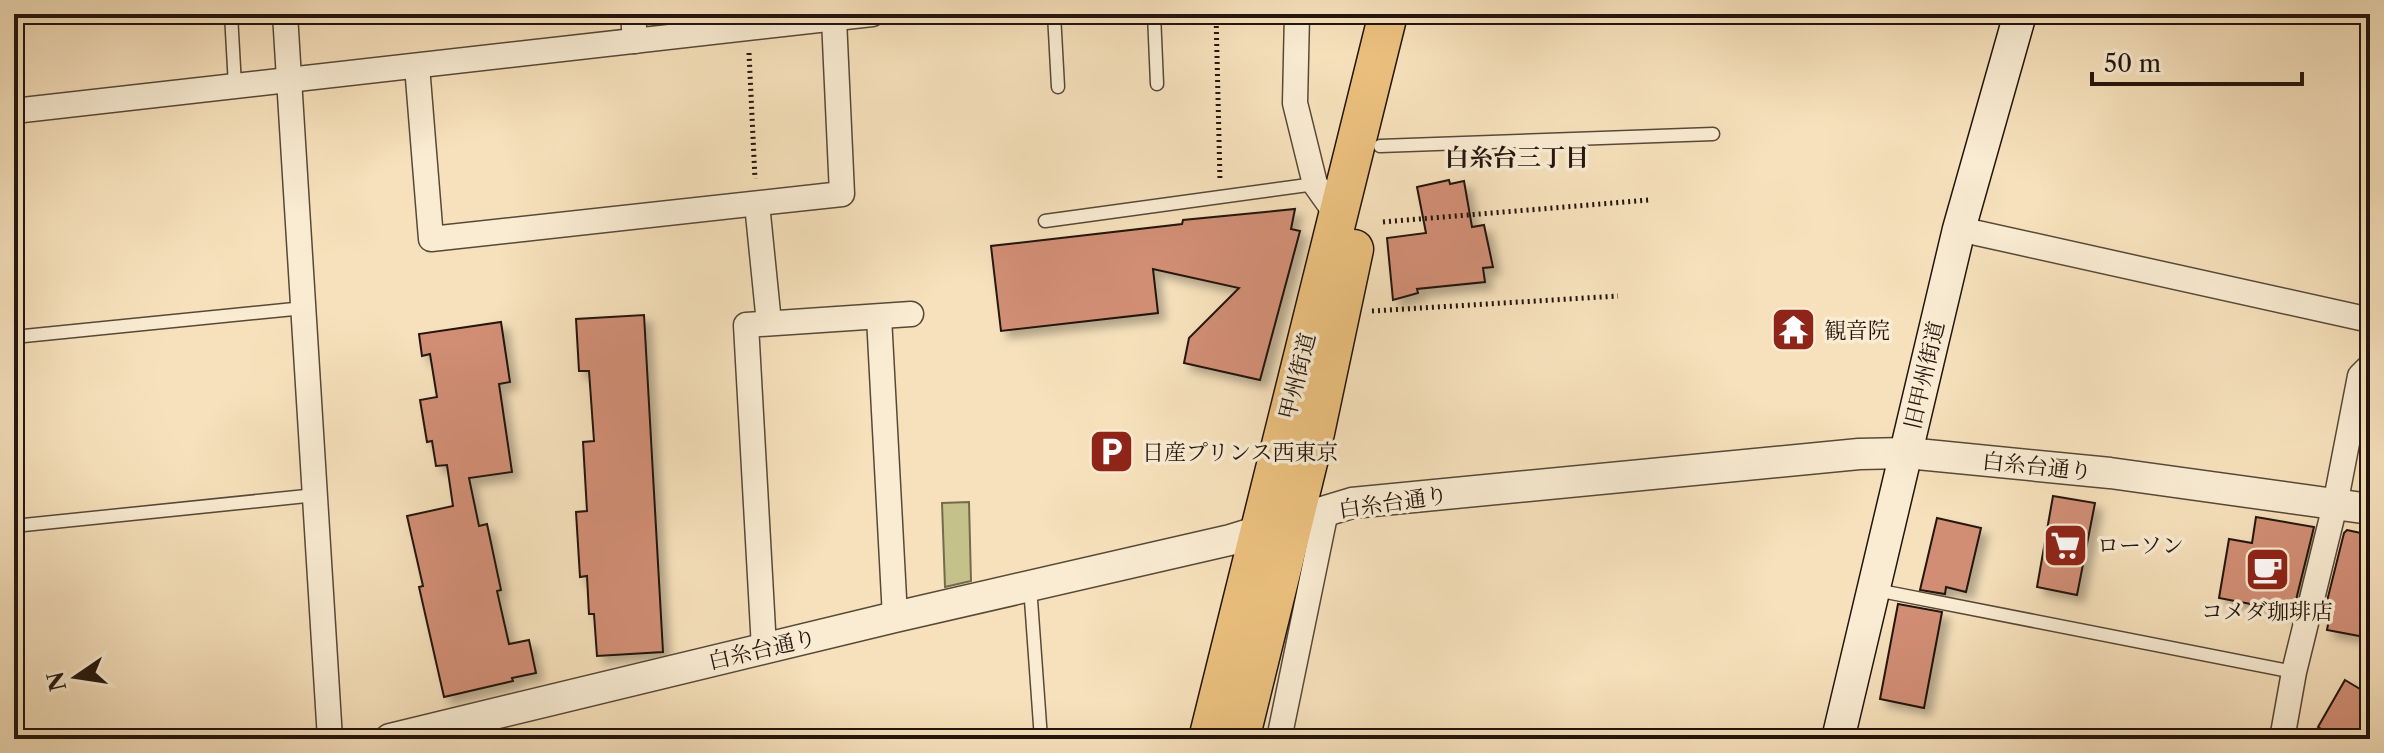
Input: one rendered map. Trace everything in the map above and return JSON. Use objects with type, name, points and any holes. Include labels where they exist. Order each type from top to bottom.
[{"type":"highway","name":"甲州街道","points":[[1208,739],[1293,521],[1337,215],[1388,14]]},
{"type":"highway","name":"甲州街道","points":[[1240,739],[1313,442],[1360,222],[1415,14]]},
{"type":"main road","name":"旧甲州街道","points":[[1838,739],[1959,229],[2020,14]]},
{"type":"street","points":[[285,14],[330,739]]},
{"type":"street","points":[[633,14],[635,41]]},
{"type":"street","points":[[14,111],[635,41],[747,21],[834,19],[872,14]]},
{"type":"street","points":[[1297,14],[1295,103],[1315,184],[1337,215]]},
{"type":"street","points":[[417,66],[431,239],[757,204],[842,194],[834,19]]},
{"type":"street","points":[[757,204],[769,323]]},
{"type":"street","points":[[1959,229],[2370,320]]},
{"type":"street","points":[[764,648],[746,325],[911,314]]},
{"type":"street","points":[[879,317],[895,617]]},
{"type":"street","points":[[2282,739],[2294,672],[2335,505],[2360,376],[2370,366]]},
{"type":"street","name":"白糸台通り","points":[[390,739],[1030,586],[1293,521],[1352,503],[1859,454],[1907,453],[2110,473],[2370,509]]},
{"type":"street","points":[[1279,739],[1293,521]]},
{"type":"lane","points":[[231,14],[235,86]]},
{"type":"lane","points":[[1054,14],[1058,87]]},
{"type":"lane","points":[[1154,14],[1157,84]]},
{"type":"lane","points":[[1380,146],[1713,134]]},
{"type":"lane","points":[[1045,221],[1315,184]]},
{"type":"lane","points":[[14,337],[304,308]]},
{"type":"lane","points":[[14,526],[316,495]]},
{"type":"lane","points":[[1030,586],[1041,739]]},
{"type":"lane","points":[[1873,589],[2294,672]]},
{"type":"path","points":[[1216,14],[1220,197]]},
{"type":"path","points":[[747,21],[757,204]]},
{"type":"path","points":[[1383,222],[1649,200]]},
{"type":"path","points":[[1363,312],[1618,296]]},
{"type":"shaded area","points":[[969,502],[971,581],[945,587],[942,503]]},
{"type":"building","points":[[1449,180],[1450,184],[1464,181],[1472,227],[1484,225],[1493,267],[1483,268],[1485,282],[1417,289],[1418,293],[1393,300],[1387,238],[1426,233],[1417,187]]},
{"type":"building","points":[[1295,209],[1291,229],[1300,231],[1260,380],[1184,363],[1189,338],[1239,288],[1153,269],[1158,313],[1001,331],[991,246],[1182,224],[1183,220]]},
{"type":"building","points":[[644,315],[663,652],[597,656],[594,614],[589,614],[587,576],[580,577],[576,512],[587,511],[583,442],[594,441],[589,371],[579,371],[576,319]]},
{"type":"building","points":[[501,322],[510,382],[499,384],[512,472],[469,478],[479,526],[487,524],[509,644],[529,640],[536,673],[444,697],[419,587],[423,586],[407,516],[453,506],[447,465],[436,466],[432,441],[427,442],[420,400],[437,397],[430,354],[422,356],[419,334]]},
{"type":"building","name":"ローソン","points":[[2053,496],[2095,503],[2077,595],[2037,587]]},
{"type":"building","name":"コメダ珈琲店","points":[[2256,517],[2314,527],[2293,612],[2219,598],[2229,539],[2252,543]]},
{"type":"building","points":[[1937,518],[1981,528],[1966,592],[1946,587],[1945,594],[1920,590]]},
{"type":"building","points":[[2347,530],[2370,535],[2370,638],[2327,630],[2329,619],[2323,617]]},
{"type":"building","points":[[1898,604],[1942,612],[1924,708],[1880,699]]},
{"type":"building","points":[[2345,680],[2370,695],[2370,739],[2338,739],[2318,727]]},
{"type":"place","name":"観音院","points":[[1793,330]]},
{"type":"place","name":"日産プリンス西東京","points":[[1111,452]]},
{"type":"place","name":"ローソン","points":[[2066,545]]},
{"type":"place","name":"コメダ珈琲店","points":[[2267,570]]},
{"type":"district","name":"白糸台三丁目","points":[[1517,158]]}]
